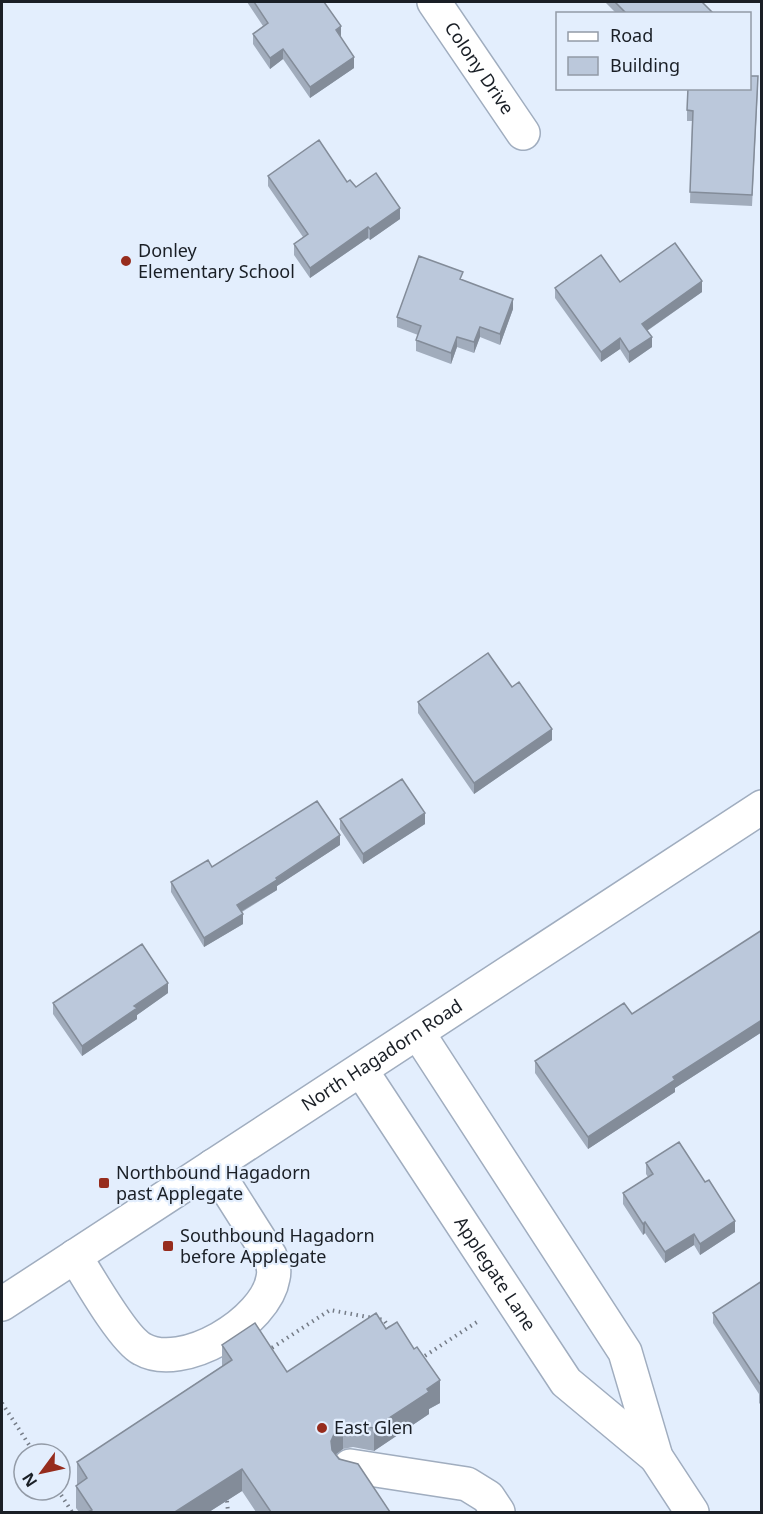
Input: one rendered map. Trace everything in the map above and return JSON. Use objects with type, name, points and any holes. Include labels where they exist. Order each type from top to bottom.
[{"type":"street","name":"Colony Drive","points":[[434,2],[523,133]]},
{"type":"street","name":"North Hagadorn Road","points":[[2,1304],[762,807]]},
{"type":"street","name":"Applegate Lane","points":[[418,1033],[625,1352],[656,1457],[692,1512]]},
{"type":"street","name":"Applegate Lane","points":[[361,1070],[566,1382],[656,1457]]},
{"type":"street","points":[[75,1257],[128,1338],[141,1349],[157,1355],[183,1354],[206,1346],[241,1325],[259,1308],[273,1280],[274,1266],[213,1166]]},
{"type":"street","points":[[350,1466],[466,1484],[488,1497],[498,1512]]},
{"type":"path","points":[[261,1355],[330,1310],[384,1320],[396,1337]]},
{"type":"path","points":[[413,1363],[477,1322]]},
{"type":"path","points":[[2,1403],[27,1442]]},
{"type":"path","points":[[227,1501],[228,1512]]},
{"type":"building","points":[[254,2],[324,2],[341,26],[336,30],[354,57],[310,87],[283,49],[270,58],[253,34],[268,23]]},
{"type":"building","points":[[615,2],[702,2],[712,12],[625,12]]},
{"type":"building","points":[[751,76],[758,76],[752,195],[690,192],[693,111],[687,110],[688,90],[751,90]]},
{"type":"building","points":[[319,140],[347,182],[350,180],[356,187],[376,173],[400,208],[370,229],[368,227],[310,268],[294,244],[308,234],[268,176]]},
{"type":"building","points":[[675,243],[702,281],[642,324],[652,337],[629,352],[620,338],[601,352],[555,288],[601,255],[620,282]]},
{"type":"building","points":[[419,256],[463,272],[460,279],[513,299],[500,334],[480,327],[474,342],[457,337],[451,353],[416,340],[421,326],[397,317]]},
{"type":"building","points":[[488,653],[512,687],[519,682],[552,729],[474,783],[418,702]]},
{"type":"building","points":[[402,779],[425,813],[363,854],[340,819]]},
{"type":"building","points":[[317,801],[340,835],[276,878],[277,880],[237,905],[243,914],[204,938],[171,882],[208,860],[212,867]]},
{"type":"building","points":[[762,930],[762,1020],[673,1077],[675,1080],[588,1137],[535,1061],[624,1003],[632,1014]]},
{"type":"building","points":[[142,944],[168,983],[134,1006],[137,1008],[82,1046],[53,1003]]},
{"type":"building","points":[[679,1142],[705,1182],[709,1180],[735,1221],[700,1244],[694,1234],[665,1252],[623,1193],[653,1174],[646,1163]]},
{"type":"building","points":[[762,1281],[762,1387],[713,1313]]},
{"type":"building","name":"East Glen","points":[[376,1313],[386,1329],[397,1322],[414,1349],[417,1347],[440,1380],[427,1389],[429,1392],[374,1428],[353,1425],[343,1427],[335,1432],[331,1441],[332,1450],[339,1459],[358,1464],[390,1512],[271,1512],[242,1469],[175,1512],[88,1512],[92,1510],[76,1486],[87,1478],[77,1462],[232,1360],[222,1345],[255,1323],[287,1372]]},
{"type":"place","name":"Donley Elementary School","points":[[126,261]]},
{"type":"place","name":"Northbound Hagadorn past Applegate","points":[[104,1183]]},
{"type":"place","name":"Southbound Hagadorn before Applegate","points":[[168,1246]]},
{"type":"place","name":"East Glen","points":[[322,1428]]}]
